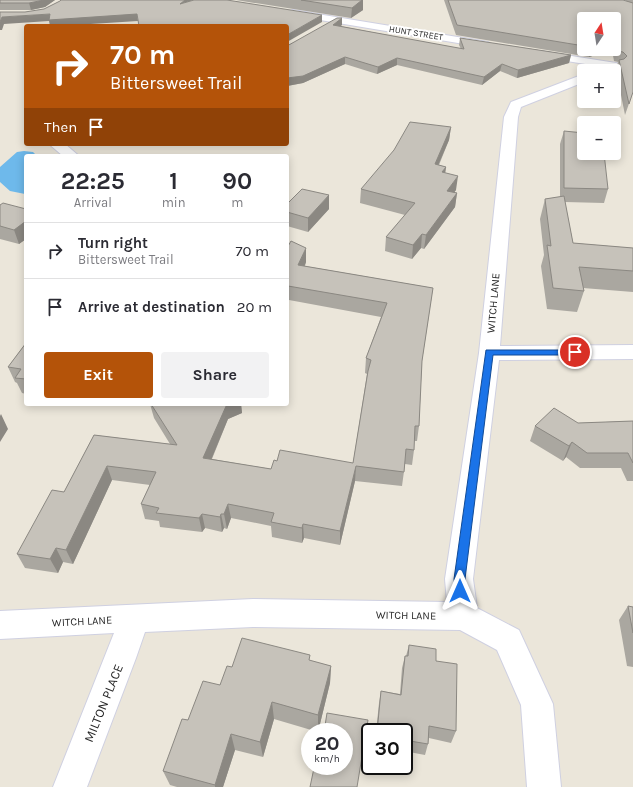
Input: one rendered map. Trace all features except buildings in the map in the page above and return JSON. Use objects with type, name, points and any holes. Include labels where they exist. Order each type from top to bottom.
[{"type":"street","name":"HUNT STREET","points":[[281,11],[501,47]]},
{"type":"street","points":[[322,28],[335,20]]},
{"type":"street","points":[[532,52],[604,64]]},
{"type":"street","name":"WITCH LANE","points":[[0,625],[253,613],[463,616],[459,579],[489,352],[511,117],[515,105],[577,81]]},
{"type":"street","points":[[59,146],[69,154]]},
{"type":"street","points":[[489,352],[633,352]]},
{"type":"street","points":[[463,616],[508,640],[537,704],[544,787]]},
{"type":"street","name":"MILTON PLACE","points":[[70,787],[121,658],[134,619]]},
{"type":"water","points":[[17,152],[33,152],[35,154],[24,154],[24,194],[10,191],[0,182],[0,167]]},
{"type":"route","points":[[460,591],[459,579],[489,352],[575,352]]}]
